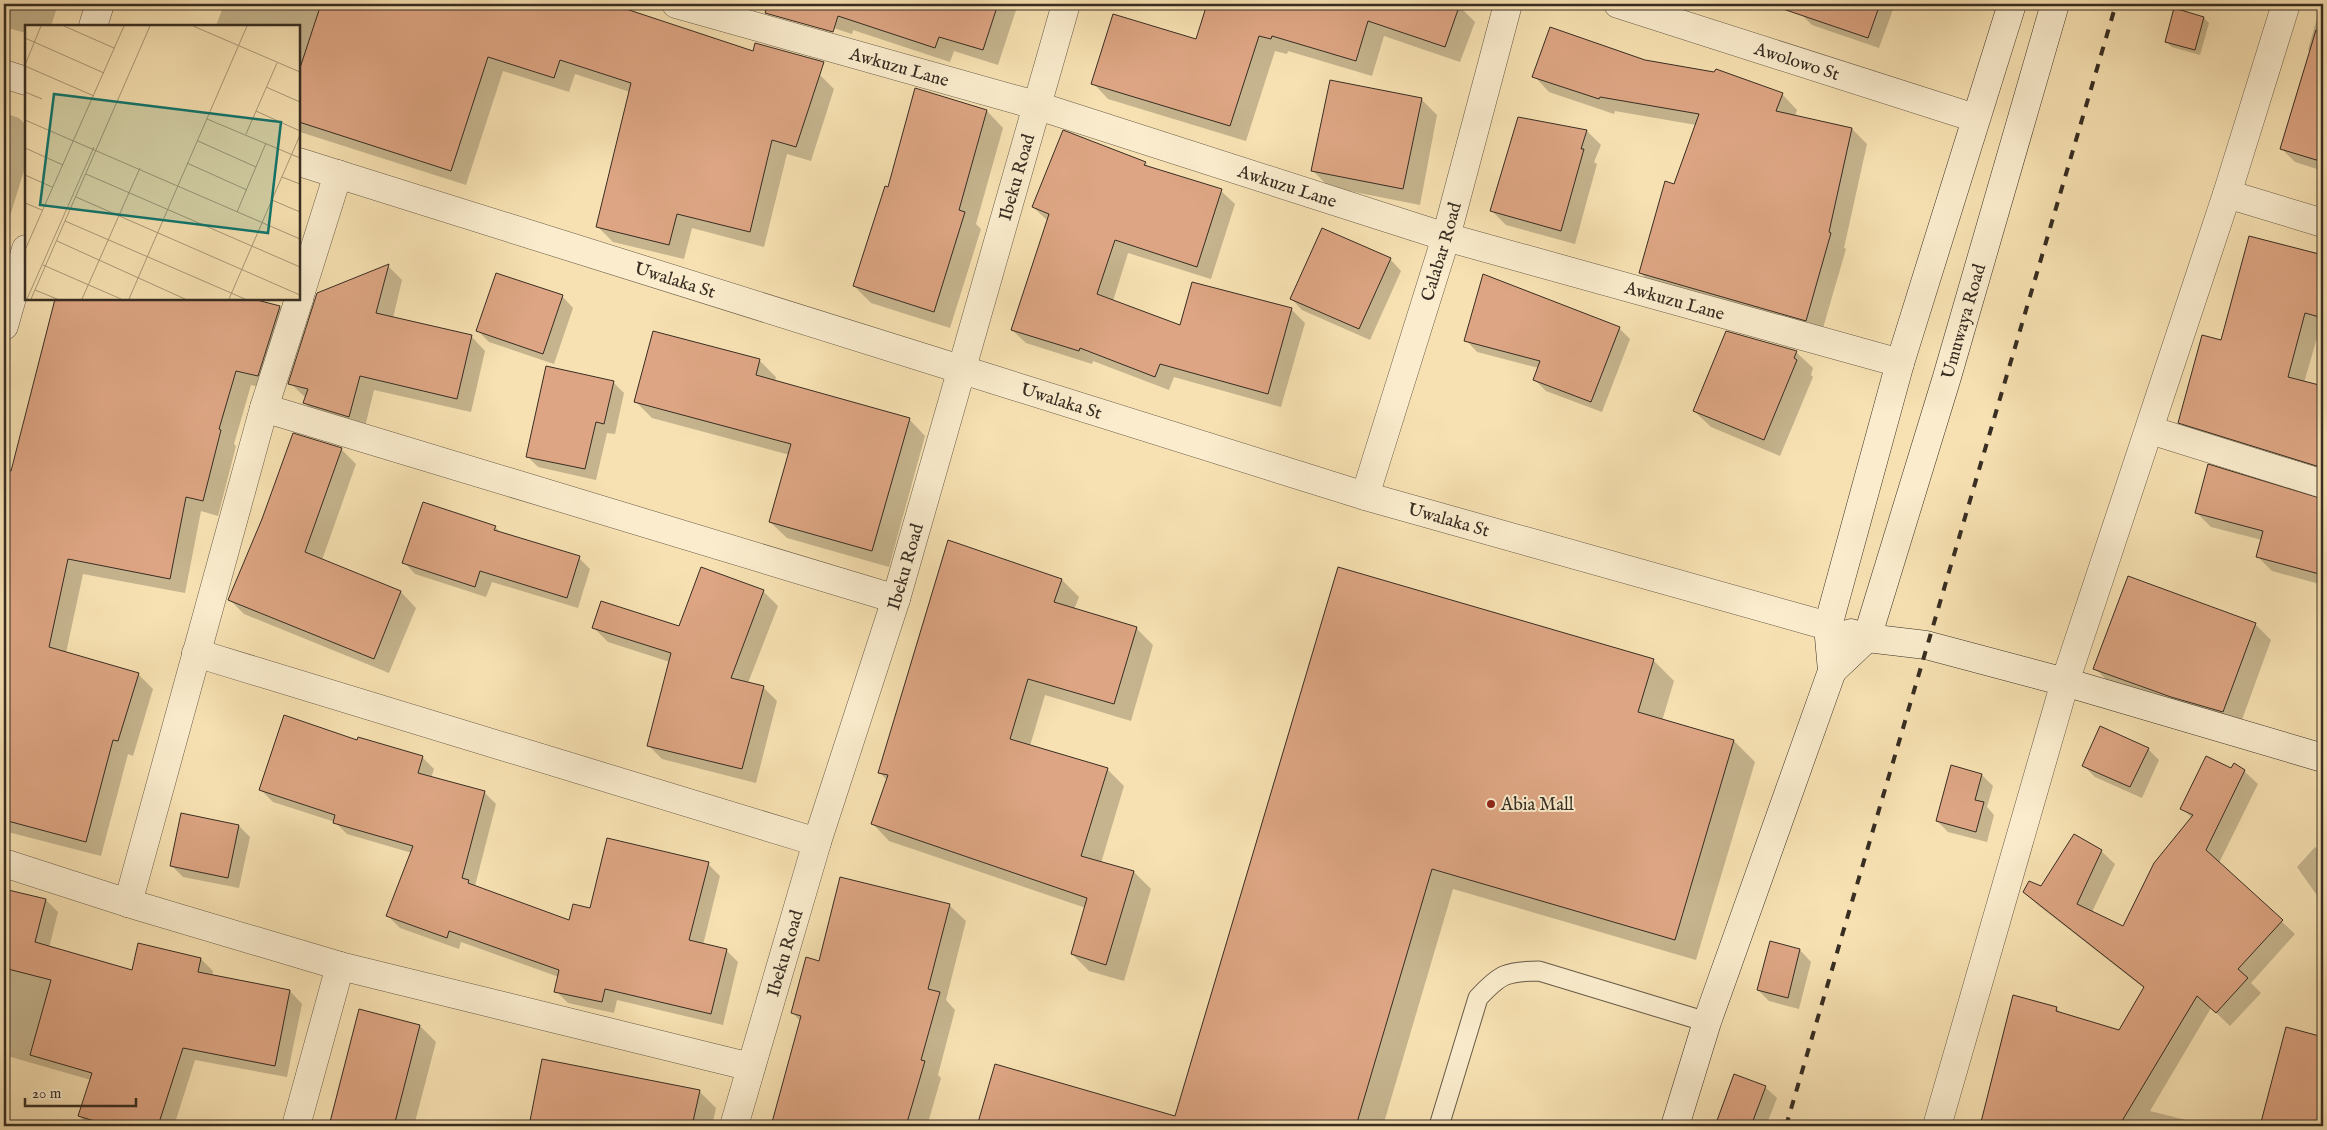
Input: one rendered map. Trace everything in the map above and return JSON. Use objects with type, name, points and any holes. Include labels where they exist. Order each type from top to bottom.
[{"type":"street","points":[[93,25],[100,4]]},
{"type":"street","name":"Awkuzu Lane","points":[[676,4],[1035,105],[1446,237],[1900,363]]},
{"type":"street","name":"Ibeku Road","points":[[734,1126],[817,842],[896,599],[962,371],[1035,105],[1066,4]]},
{"type":"street","name":"Calabar Road","points":[[1365,496],[1446,237],[1508,4]]},
{"type":"street","name":"Awolowo St","points":[[1618,4],[1975,118]]},
{"type":"street","points":[[1675,1126],[1707,1022],[1832,671],[1828,626],[1900,363],[2012,4]]},
{"type":"street","name":"Umuwaya Road","points":[[1867,638],[1950,368],[2056,4]]},
{"type":"street","points":[[1937,1126],[2065,682],[2227,194],[2286,4]]},
{"type":"street","points":[[4,74],[25,81]]},
{"type":"street","name":"Uwalaka St","points":[[300,162],[1365,496],[1867,638],[1926,645],[2065,682],[2323,758]]},
{"type":"street","points":[[300,295],[338,174]]},
{"type":"street","points":[[2227,194],[2323,223]]},
{"type":"street","points":[[4,326],[25,252]]},
{"type":"street","points":[[128,903],[264,408],[298,300]]},
{"type":"street","points":[[264,408],[896,599]]},
{"type":"street","points":[[2150,430],[2323,484]]},
{"type":"street","points":[[1832,671],[1867,638]]},
{"type":"street","points":[[196,653],[817,842]]},
{"type":"street","points":[[4,862],[128,903],[340,966],[751,1067]]},
{"type":"street","points":[[296,1126],[340,966]]},
{"type":"lane","points":[[1439,1126],[1478,998],[1493,982],[1513,971],[1539,971],[1707,1022]]},
{"type":"building","points":[[321,4],[611,4],[753,51],[755,43],[824,62],[796,147],[772,140],[750,232],[677,214],[669,245],[596,227],[631,83],[560,60],[554,78],[488,57],[451,171],[300,122],[300,68]]},
{"type":"building","points":[[768,4],[998,4],[983,50],[939,37],[935,48],[838,16],[833,32],[765,13]]},
{"type":"building","points":[[1207,4],[1460,4],[1445,47],[1368,21],[1356,61],[1272,36],[1271,39],[1259,36],[1230,126],[1091,84],[1113,14],[1196,39]]},
{"type":"building","points":[[1784,4],[1880,4],[1868,38],[1783,9]]},
{"type":"building","points":[[2174,8],[2204,17],[2195,50],[2165,42]]},
{"type":"building","points":[[1550,27],[1645,60],[1714,72],[1716,69],[1783,93],[1776,111],[1852,128],[1829,232],[1831,233],[1806,321],[1639,273],[1665,181],[1674,184],[1699,114],[1600,97],[1599,99],[1532,77]]},
{"type":"building","points":[[2316,30],[2323,31],[2323,162],[2280,149]]},
{"type":"building","points":[[1330,80],[1422,98],[1403,189],[1311,171]]},
{"type":"building","points":[[915,88],[987,110],[959,210],[965,212],[934,312],[853,286],[885,186],[888,187]]},
{"type":"building","points":[[1518,117],[1587,130],[1581,149],[1584,149],[1561,231],[1490,211]]},
{"type":"building","points":[[1063,130],[1146,162],[1144,165],[1222,189],[1197,267],[1115,240],[1097,294],[1180,325],[1192,282],[1292,308],[1268,394],[1160,364],[1155,377],[1080,348],[1079,351],[1011,330],[1049,214],[1032,207]]},
{"type":"building","points":[[1322,228],[1391,258],[1359,329],[1290,299]]},
{"type":"building","points":[[2249,236],[2323,255],[2323,318],[2305,313],[2288,377],[2323,386],[2323,468],[2178,423],[2202,335],[2221,340]]},
{"type":"building","points":[[389,264],[376,313],[472,335],[457,399],[360,376],[349,417],[303,403],[308,389],[288,384],[317,293]]},
{"type":"building","points":[[496,273],[563,295],[543,354],[476,331]]},
{"type":"building","points":[[1483,274],[1620,327],[1591,402],[1533,380],[1540,361],[1464,341]]},
{"type":"building","points":[[55,300],[257,300],[280,306],[258,376],[236,371],[219,429],[221,430],[203,501],[186,497],[170,579],[68,559],[49,647],[139,673],[118,741],[113,740],[86,842],[4,820],[4,469],[11,471]]},
{"type":"building","points":[[653,331],[760,359],[756,375],[910,418],[872,551],[769,522],[791,444],[634,402]]},
{"type":"building","points":[[1726,331],[1797,351],[1794,358],[1797,360],[1764,440],[1693,411]]},
{"type":"building","points":[[546,366],[614,381],[604,424],[596,422],[585,469],[526,457]]},
{"type":"building","points":[[293,433],[342,448],[305,552],[401,591],[374,659],[228,600],[262,519]]},
{"type":"building","points":[[2208,464],[2323,499],[2323,575],[2256,557],[2263,531],[2195,513]]},
{"type":"building","points":[[423,502],[496,526],[494,530],[580,556],[567,598],[480,571],[475,587],[402,563]]},
{"type":"building","points":[[948,540],[1062,579],[1054,602],[1137,627],[1114,704],[1028,679],[1010,739],[1108,768],[1081,856],[1134,871],[1106,965],[1071,954],[1087,898],[871,824],[888,775],[878,773]]},
{"type":"building","points":[[701,567],[764,590],[731,678],[764,686],[742,769],[647,746],[671,653],[592,628],[601,601],[679,626]]},
{"type":"building","name":"Abia Mall","points":[[1338,567],[1654,659],[1638,712],[1734,740],[1675,940],[1432,869],[1356,1126],[977,1126],[995,1064],[1175,1116]]},
{"type":"building","points":[[2128,576],[2256,623],[2223,712],[2171,697],[2093,669]]},
{"type":"building","points":[[284,715],[357,740],[358,737],[423,756],[418,773],[485,791],[462,878],[469,880],[468,883],[569,920],[573,904],[590,908],[607,838],[709,862],[689,940],[727,949],[711,1014],[605,989],[602,1002],[554,992],[559,970],[449,931],[447,938],[386,916],[413,846],[333,823],[335,815],[259,790]]},
{"type":"building","points":[[2100,726],[2149,748],[2130,787],[2082,766]]},
{"type":"building","points":[[2206,756],[2231,768],[2234,763],[2245,770],[2206,850],[2283,920],[2238,969],[2248,978],[2216,1013],[2197,996],[2119,1126],[1980,1126],[2013,995],[2057,1007],[2056,1011],[2119,1030],[2144,987],[2023,892],[2029,881],[2041,886],[2074,834],[2102,850],[2077,904],[2123,926],[2154,863],[2193,815],[2180,809]]},
{"type":"building","points":[[1951,765],[1982,774],[1975,800],[1984,802],[1976,832],[1936,821]]},
{"type":"building","points":[[181,813],[239,825],[228,878],[170,866]]},
{"type":"building","points":[[840,877],[950,904],[928,989],[940,992],[921,1060],[925,1061],[906,1126],[771,1126],[801,1016],[791,1013],[806,957],[819,961]]},
{"type":"building","points":[[4,889],[46,899],[35,942],[132,970],[138,943],[201,958],[198,972],[290,990],[275,1066],[183,1048],[158,1126],[111,1126],[78,1116],[92,1073],[30,1055],[51,980],[4,968]]},
{"type":"building","points":[[1770,941],[1800,949],[1788,998],[1757,990]]},
{"type":"building","points":[[359,1009],[420,1025],[394,1126],[329,1126]]},
{"type":"building","points":[[2286,1027],[2323,1037],[2323,1126],[2260,1126]]},
{"type":"building","points":[[542,1059],[700,1090],[692,1126],[529,1126]]},
{"type":"building","points":[[1734,1074],[1766,1086],[1751,1126],[1715,1126]]},
{"type":"railway","points":[[1786,1126],[2116,4]]},
{"type":"place","name":"Abia Mall","points":[[1491,804]]}]
